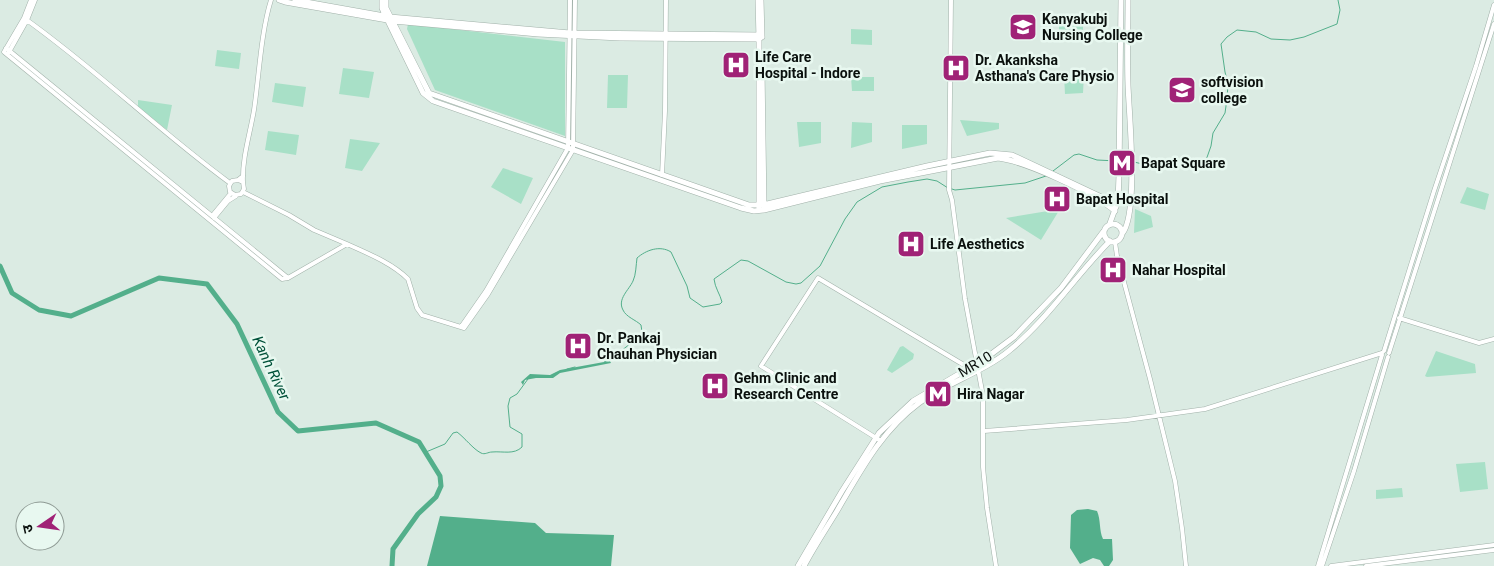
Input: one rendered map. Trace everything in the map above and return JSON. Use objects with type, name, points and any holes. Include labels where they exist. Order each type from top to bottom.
[{"type":"main road","points":[[279,0],[389,18],[572,35],[760,37]]},
{"type":"main road","points":[[295,0],[389,18]]},
{"type":"main road","points":[[382,0],[382,8],[428,93],[741,208],[761,208],[990,153],[1012,155],[1106,203],[1116,206],[1130,204]]},
{"type":"main road","points":[[386,0],[389,18]]},
{"type":"main road","points":[[760,0],[761,208]]},
{"type":"main road","points":[[1121,0],[1120,167],[1116,206],[1110,223],[1105,227],[1104,232],[1104,237],[1113,242],[1120,239],[1129,222],[1131,159],[1128,85],[1128,0]]},
{"type":"main road","points":[[571,146],[761,208]]},
{"type":"main road","points":[[1110,223],[1116,223],[1120,226],[1122,234]]},
{"type":"main road","name":"MR10","points":[[798,566],[876,437],[914,401],[968,368],[976,368],[1026,326],[1072,276],[1104,232]]},
{"type":"main road","name":"MR10","points":[[804,566],[865,462],[881,440],[919,403],[976,368],[1001,357],[1032,330],[1113,242]]},
{"type":"street","points":[[33,0],[8,51],[212,218],[282,279],[288,278],[347,244]]},
{"type":"street","points":[[25,19],[87,66],[197,159],[230,183],[240,181],[243,176],[271,0]]},
{"type":"street","points":[[243,192],[314,230],[372,256],[405,276],[408,279],[418,310],[422,314],[463,327],[492,288],[571,146],[572,35],[570,0]]},
{"type":"street","points":[[572,35],[576,0]]},
{"type":"street","points":[[662,175],[665,111],[666,0]]},
{"type":"street","points":[[951,0],[949,190],[976,368],[983,397],[983,467],[996,566]]},
{"type":"street","points":[[1494,5],[1317,566],[1322,566],[1354,471],[1494,24]]},
{"type":"street","points":[[240,181],[244,186],[243,192]]},
{"type":"street","points":[[230,183],[229,189],[236,196]]},
{"type":"street","points":[[212,218],[228,202],[243,192]]},
{"type":"street","points":[[212,218],[231,193]]},
{"type":"street","points":[[1113,242],[1159,415],[1177,492],[1186,566]]},
{"type":"street","points":[[881,440],[761,366],[818,278],[968,368],[976,368]]},
{"type":"street","points":[[1394,317],[1479,343],[1494,339]]},
{"type":"street","points":[[984,431],[1088,424],[1213,406],[1383,353],[1389,355]]},
{"type":"street","points":[[1331,566],[1494,545]]},
{"type":"street","points":[[1366,566],[1494,550]]},
{"type":"shaded area","points":[[1059,21],[1083,21],[1083,32],[1059,33]]},
{"type":"shaded area","points":[[408,24],[565,42],[565,136],[435,90],[407,29]]},
{"type":"shaded area","points":[[851,29],[872,30],[872,45],[851,44]]},
{"type":"shaded area","points":[[217,50],[241,53],[239,69],[215,66]]},
{"type":"shaded area","points":[[343,68],[374,72],[369,98],[339,94]]},
{"type":"shaded area","points":[[608,75],[628,75],[627,108],[607,108]]},
{"type":"shaded area","points":[[1064,75],[1084,75],[1083,93],[1065,94]]},
{"type":"shaded area","points":[[851,77],[874,77],[874,91],[852,91]]},
{"type":"shaded area","points":[[275,83],[306,87],[303,107],[272,102]]},
{"type":"shaded area","points":[[138,100],[172,105],[167,130],[138,107]]},
{"type":"shaded area","points":[[960,120],[999,123],[999,129],[967,136]]},
{"type":"shaded area","points":[[797,122],[821,122],[821,143],[799,147]]},
{"type":"shaded area","points":[[852,122],[872,123],[872,142],[851,148]]},
{"type":"shaded area","points":[[902,125],[927,125],[927,144],[902,149]]},
{"type":"shaded area","points":[[268,131],[299,135],[296,155],[265,150]]},
{"type":"shaded area","points":[[350,139],[380,143],[362,171],[345,168]]},
{"type":"shaded area","points":[[503,168],[533,178],[521,204],[491,187]]},
{"type":"shaded area","points":[[1467,187],[1489,194],[1485,210],[1460,203]]},
{"type":"shaded area","points":[[1060,209],[1041,240],[1006,218]]},
{"type":"shaded area","points":[[1135,209],[1151,216],[1153,227],[1134,233]]},
{"type":"shaded area","points":[[903,346],[914,354],[913,359],[892,373],[887,370],[900,347]]},
{"type":"shaded area","points":[[1436,351],[1475,364],[1476,373],[1425,376]]},
{"type":"shaded area","points":[[608,357],[611,363],[560,373],[553,378],[525,380],[523,385],[521,382],[530,374],[550,375],[560,370],[604,362]]},
{"type":"shaded area","points":[[1485,462],[1488,489],[1460,492],[1456,464]]},
{"type":"shaded area","points":[[1402,488],[1403,497],[1376,499],[1376,490]]},
{"type":"shaded area","points":[[1088,509],[1097,511],[1103,539],[1112,539],[1113,560],[1109,566],[1104,566],[1100,560],[1093,558],[1080,564],[1070,548],[1071,515],[1077,510]]},
{"type":"shaded area","points":[[440,516],[535,523],[546,533],[614,535],[611,566],[427,566]]},
{"type":"waterway","points":[[1134,162],[1151,166],[1169,167],[1205,163],[1213,133],[1225,113],[1227,99],[1228,84],[1221,44],[1237,30],[1256,32],[1271,39],[1290,40],[1304,37],[1337,24],[1340,10],[1338,0]]},
{"type":"waterway","points":[[1053,171],[1074,155],[1079,154],[1097,160],[1117,161]]},
{"type":"waterway","points":[[1121,161],[1130,162]]},
{"type":"waterway","points":[[952,189],[1025,183],[1046,176]]},
{"type":"waterway","points":[[608,361],[639,337],[642,332],[641,325],[624,312],[621,302],[634,279],[637,258],[645,253],[653,249],[671,252],[687,286],[690,298],[703,307],[720,304],[722,302],[714,279],[741,260],[748,261],[786,282],[801,283],[820,266],[845,219],[857,202],[882,187],[927,179],[937,181],[948,188]]},
{"type":"waterway","name":"Kanh River","points":[[0,266],[12,293],[39,310],[71,316],[159,278],[207,284],[237,324],[278,412],[298,431],[376,423],[419,442],[440,476],[441,486],[436,497],[418,514],[393,549],[392,566]]},
{"type":"waterway","points":[[567,369],[575,367]]},
{"type":"waterway","points":[[426,452],[445,444],[453,433],[457,432],[482,454],[512,452],[522,447],[522,434],[510,427],[508,406],[510,398],[517,394],[528,379]]},
{"type":"place","name":"Kanyakubj Nursing College","points":[[1023,27]]},
{"type":"place","name":"Life Care Hospital - Indore","points":[[736,65]]},
{"type":"place","name":"Dr. Akanksha Asthana's Care Physio","points":[[956,68]]},
{"type":"place","name":"softvision college","points":[[1182,90]]},
{"type":"place","name":"Bapat Square","points":[[1122,163]]},
{"type":"place","name":"Bapat Hospital","points":[[1057,199]]},
{"type":"place","name":"Life Aesthetics","points":[[911,244]]},
{"type":"place","name":"Nahar Hospital","points":[[1113,270]]},
{"type":"place","name":"Dr. Pankaj Chauhan Physician","points":[[578,346]]},
{"type":"place","name":"Gehm Clinic and Research Centre","points":[[715,386]]},
{"type":"place","name":"Hira Nagar","points":[[938,394]]}]
